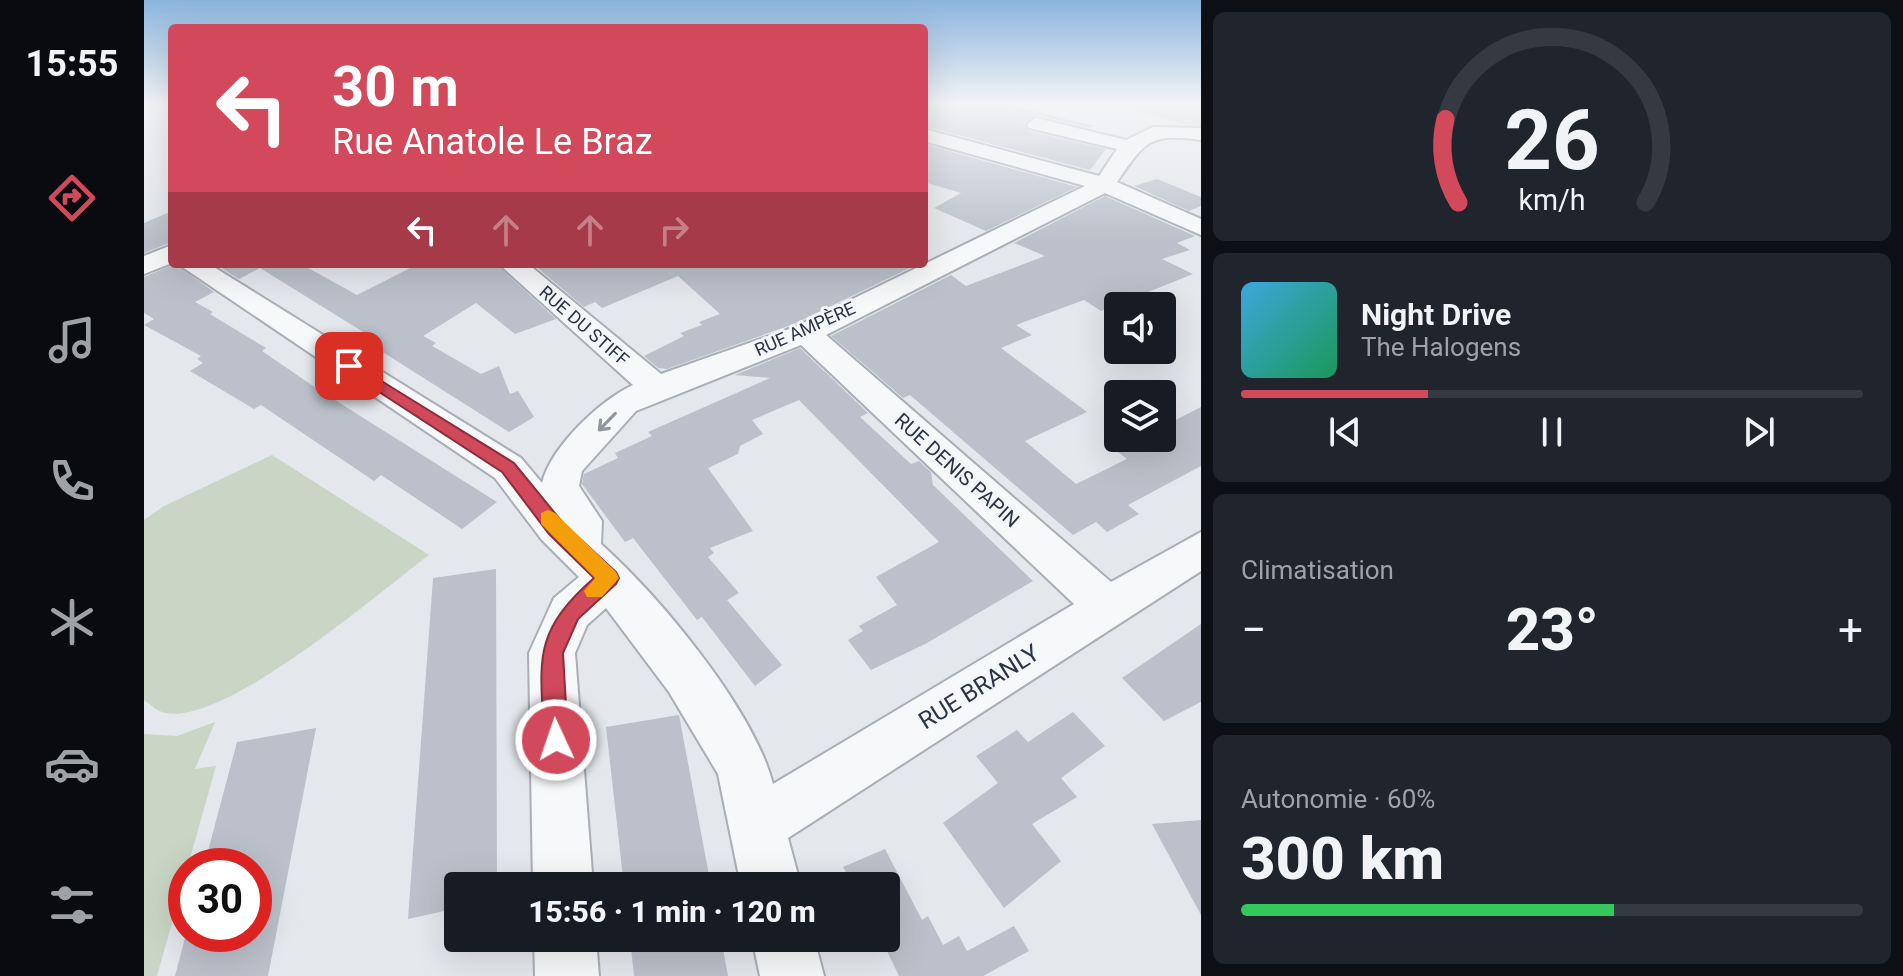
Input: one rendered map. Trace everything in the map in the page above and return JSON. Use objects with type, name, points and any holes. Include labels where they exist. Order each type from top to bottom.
[{"type":"street","points":[[974,149],[1104,184],[1201,228]]},
{"type":"street","points":[[1104,184],[1126,149]]},
{"type":"street","name":"RUE AMPÈRE","points":[[594,566],[582,521],[560,488],[565,466],[624,403],[656,388],[806,333],[1104,184]]},
{"type":"street","points":[[144,266],[168,255]]},
{"type":"street","points":[[197,268],[508,468],[686,675],[742,765],[768,872]]},
{"type":"street","name":"RUE DU STIFF","points":[[517,268],[656,388]]},
{"type":"street","name":"RUE DENIS PAPIN","points":[[806,333],[1108,607]]},
{"type":"street","name":"RUE BRANLY","points":[[757,825],[1201,549]]},
{"type":"street","points":[[562,872],[552,653],[594,566]]},
{"type":"street","points":[[566,952],[567,976]]},
{"type":"street","points":[[786,952],[792,976]]},
{"type":"green space","points":[[272,455],[429,555],[339,625],[262,679],[225,699],[192,711],[165,713],[157,710],[144,700],[144,520],[164,506]]},
{"type":"green space","points":[[215,722],[195,769],[216,766],[193,848],[168,848],[168,937],[157,976],[144,976],[144,734],[177,736]]},
{"type":"building","points":[[928,149],[940,149],[1077,187],[986,231],[934,208],[961,193],[928,183]]},
{"type":"building","points":[[1009,149],[1106,149],[1090,170]]},
{"type":"building","points":[[1157,179],[1201,197],[1201,206],[1189,211],[1134,186]]},
{"type":"building","points":[[1105,196],[1195,236],[1177,243],[1190,250],[1162,259],[1193,274],[1148,292],[1104,292],[1104,310],[1101,311],[1084,300],[1016,325],[1032,335],[1001,348],[1087,412],[1025,441],[1076,484],[1127,459],[1118,452],[1176,452],[1176,420],[1201,407],[1201,466],[1128,505],[1139,514],[1107,532],[1096,522],[1073,535],[910,395],[903,398],[831,336],[951,275],[966,286],[1045,256],[1014,243]]},
{"type":"building","points":[[168,213],[168,244],[144,253],[144,223]]},
{"type":"building","points":[[168,267],[181,268],[214,292],[195,302],[213,312],[210,314],[266,348],[262,351],[319,390],[497,502],[462,529],[381,475],[374,481],[261,405],[254,409],[190,371],[203,363],[197,359],[201,356],[144,325],[154,319],[144,313],[144,277]]},
{"type":"building","points":[[221,268],[260,268],[239,279]]},
{"type":"building","points":[[260,268],[308,268],[357,295],[410,268],[500,268],[556,319],[515,334],[476,303],[423,336],[436,343],[432,346],[481,374],[499,366],[510,394],[518,391],[534,417],[509,432],[362,339],[368,335]]},
{"type":"building","points":[[538,268],[910,268],[794,324],[667,369],[658,368],[644,356],[684,336],[680,333],[702,325],[699,322],[720,314],[678,276],[602,308],[595,302],[584,307]]},
{"type":"building","points":[[800,348],[868,413],[860,417],[911,464],[919,461],[931,472],[933,485],[1033,581],[927,643],[871,670],[848,640],[863,631],[859,626],[897,605],[876,577],[939,542],[799,400],[752,420],[763,434],[740,446],[738,454],[708,468],[753,531],[710,548],[714,553],[708,557],[739,593],[727,600],[782,665],[755,686],[702,617],[697,620],[633,538],[625,542],[582,484],[584,474],[618,458],[615,453],[652,436],[648,432],[770,378],[735,375]]},
{"type":"building","points":[[496,569],[497,872],[444,872],[444,911],[408,919],[433,578]]},
{"type":"building","points":[[1201,624],[1201,702],[1164,721],[1122,678]]},
{"type":"building","points":[[1073,712],[1105,746],[1061,778],[1077,797],[1032,824],[1061,861],[1004,908],[943,823],[998,783],[976,756],[1017,730],[1028,742]]},
{"type":"building","points":[[679,715],[708,872],[622,872],[606,727]]},
{"type":"building","points":[[316,728],[268,976],[175,976],[181,952],[272,952],[272,848],[209,848],[237,742]]},
{"type":"building","points":[[1201,820],[1201,915],[1152,824]]},
{"type":"building","points":[[885,849],[897,872],[846,872],[843,867]]},
{"type":"building","points":[[900,878],[922,920],[928,916],[943,945],[959,936],[967,951],[1014,926],[1029,951],[983,976],[899,976],[887,952],[900,952]]},
{"type":"building","points":[[631,952],[724,952],[728,976],[634,976]]},
{"type":"slow traffic","points":[[548,518],[580,553],[609,578],[595,591]]},
{"type":"route","points":[[349,366],[508,468],[556,528],[609,578],[570,612],[552,653],[556,740]]}]
